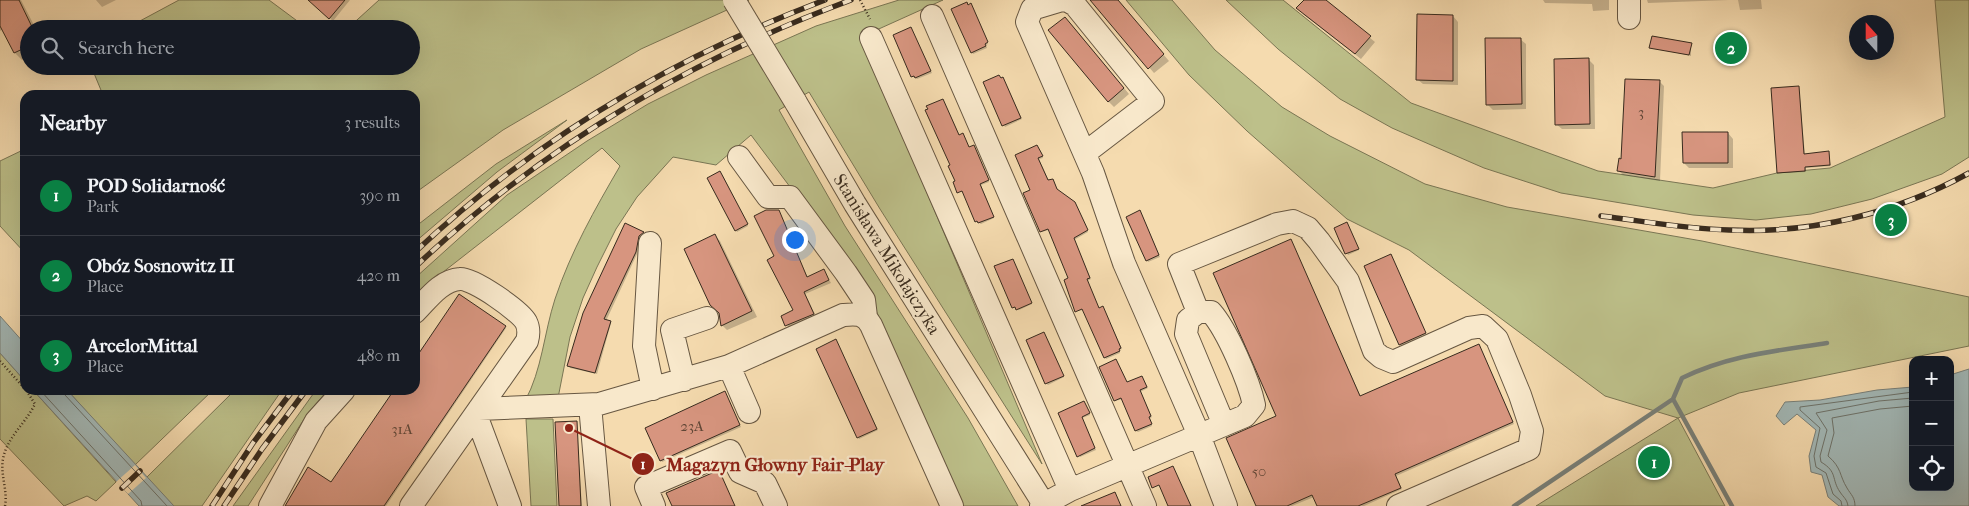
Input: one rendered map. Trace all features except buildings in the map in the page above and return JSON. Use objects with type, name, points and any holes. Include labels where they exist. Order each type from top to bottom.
[{"type":"street","name":"Stanisława Mikołajczyka","points":[[734,0],[855,204],[1043,505]]},
{"type":"street","points":[[1062,0],[1032,9],[1027,22],[1084,153],[1124,263],[1199,435],[1226,506]]},
{"type":"street","points":[[1066,0],[1075,5],[1154,101],[1084,153]]},
{"type":"street","points":[[932,16],[1145,506]]},
{"type":"street","points":[[871,38],[1070,490]]},
{"type":"street","points":[[739,156],[768,197],[790,197],[864,300],[866,317],[952,506]]},
{"type":"street","points":[[1198,312],[1180,264],[1277,224],[1293,221],[1308,228],[1348,280],[1374,351],[1381,357],[1393,362],[1469,328],[1483,326],[1497,339],[1520,395],[1532,431],[1529,449],[1398,506]]},
{"type":"street","points":[[650,243],[644,346],[653,389]]},
{"type":"street","points":[[411,506],[527,341],[528,326],[520,314],[473,282],[462,278],[451,280],[431,294],[420,306]]},
{"type":"street","points":[[1043,505],[1070,490],[1245,416],[1254,405],[1251,392],[1220,322],[1211,312],[1198,312],[1188,320],[1186,334],[1224,424]]},
{"type":"street","points":[[477,412],[599,404],[729,366],[843,315],[857,314],[866,317]]},
{"type":"street","points":[[684,380],[672,330],[707,318]]},
{"type":"street","points":[[729,366],[749,412]]},
{"type":"street","points":[[270,506],[316,421],[339,395]]},
{"type":"street","points":[[590,405],[600,506]]},
{"type":"street","points":[[477,412],[510,506]]},
{"type":"street","points":[[654,506],[646,487],[730,451],[740,472],[766,483],[776,506]]},
{"type":"path","points":[[0,361],[20,383]]},
{"type":"path","points":[[5,506],[3,458],[15,433],[30,416],[35,404],[30,395]]},
{"type":"green space","points":[[179,0],[269,0],[296,20],[142,20]]},
{"type":"green space","points":[[379,0],[749,0],[641,49],[503,130],[420,189],[420,90],[101,90],[95,75],[420,75],[420,20],[357,20]]},
{"type":"green space","points":[[899,0],[943,0],[861,37],[1042,464],[880,209],[809,92],[779,110],[845,226],[968,418],[1018,506],[962,506],[866,288],[751,135],[716,165],[673,157],[637,197],[616,229],[583,298],[570,337],[558,398],[525,401],[535,377],[551,312],[561,281],[584,231],[620,166],[602,148],[420,290],[420,273],[507,195],[587,141],[648,104],[706,75],[816,26]]},
{"type":"green space","points":[[1126,0],[1172,0],[1215,50],[1282,107],[1330,136],[1425,184],[1507,207],[1702,241],[1969,297],[1969,346],[1920,356],[1909,356],[1909,358],[1739,393],[1678,418],[1605,396],[1409,250],[1347,219],[1247,131],[1189,75]]},
{"type":"green space","points":[[1226,0],[1283,0],[1411,103],[1598,171],[1713,188],[1777,173],[1830,168],[1945,117],[1935,0],[1969,0],[1969,157],[1942,174],[1872,199],[1811,214],[1756,220],[1693,215],[1561,193],[1484,168],[1392,128],[1340,99],[1278,49]]},
{"type":"green space","points":[[567,120],[497,172],[420,238],[420,223],[496,164]]},
{"type":"green space","points":[[20,151],[20,248],[0,226],[0,161]]},
{"type":"green space","points":[[0,353],[20,375],[20,395],[38,395],[116,482],[96,501],[87,496],[64,506],[0,439]]},
{"type":"green space","points":[[72,395],[208,395],[135,465]]},
{"type":"green space","points":[[230,395],[279,395],[202,506],[174,506],[146,478]]},
{"type":"green space","points":[[312,395],[324,395],[308,413],[248,506],[233,506]]},
{"type":"green space","points":[[1678,418],[1725,506],[1536,506]]},
{"type":"green space","points":[[526,419],[553,419],[557,506],[531,506]]},
{"type":"water","points":[[0,316],[20,338],[20,375],[0,353]]},
{"type":"water","points":[[1969,369],[1969,506],[1839,506],[1828,497],[1822,475],[1811,472],[1809,456],[1816,430],[1797,414],[1784,425],[1776,416],[1785,402],[1820,400],[1877,390],[1909,387],[1909,491],[1954,491],[1954,374]]},
{"type":"water","points":[[38,395],[72,395],[174,506],[139,506]]},
{"type":"pier","points":[[135,465],[146,478],[128,494],[116,482]]},
{"type":"waterway","points":[[1514,506],[1673,399],[1682,378],[1735,359],[1827,343]]},
{"type":"waterway","points":[[1673,399],[1732,506]]},
{"type":"railway","points":[[420,248],[460,212],[508,174],[608,106],[714,48],[825,0]]},
{"type":"railway","points":[[420,263],[463,224],[514,184],[566,146],[620,111],[675,79],[732,50],[851,0]]},
{"type":"railway","points":[[1601,216],[1713,229],[1760,230],[1792,228],[1823,224],[1883,210],[1941,187],[1969,173]]},
{"type":"railway","points":[[212,506],[253,443],[289,395]]},
{"type":"railway","points":[[224,506],[262,449],[302,395]]},
{"type":"railway","points":[[122,488],[140,471]]},
{"type":"place","name":"Obóz Sosnowitz II","points":[[1731,48]]},
{"type":"place","name":"ArcelorMittal","points":[[1891,220]]},
{"type":"place","name":"Magazyn Głowny Fair-Play","points":[[569,428]]},
{"type":"place","name":"POD Solidarność","points":[[1654,462]]}]
